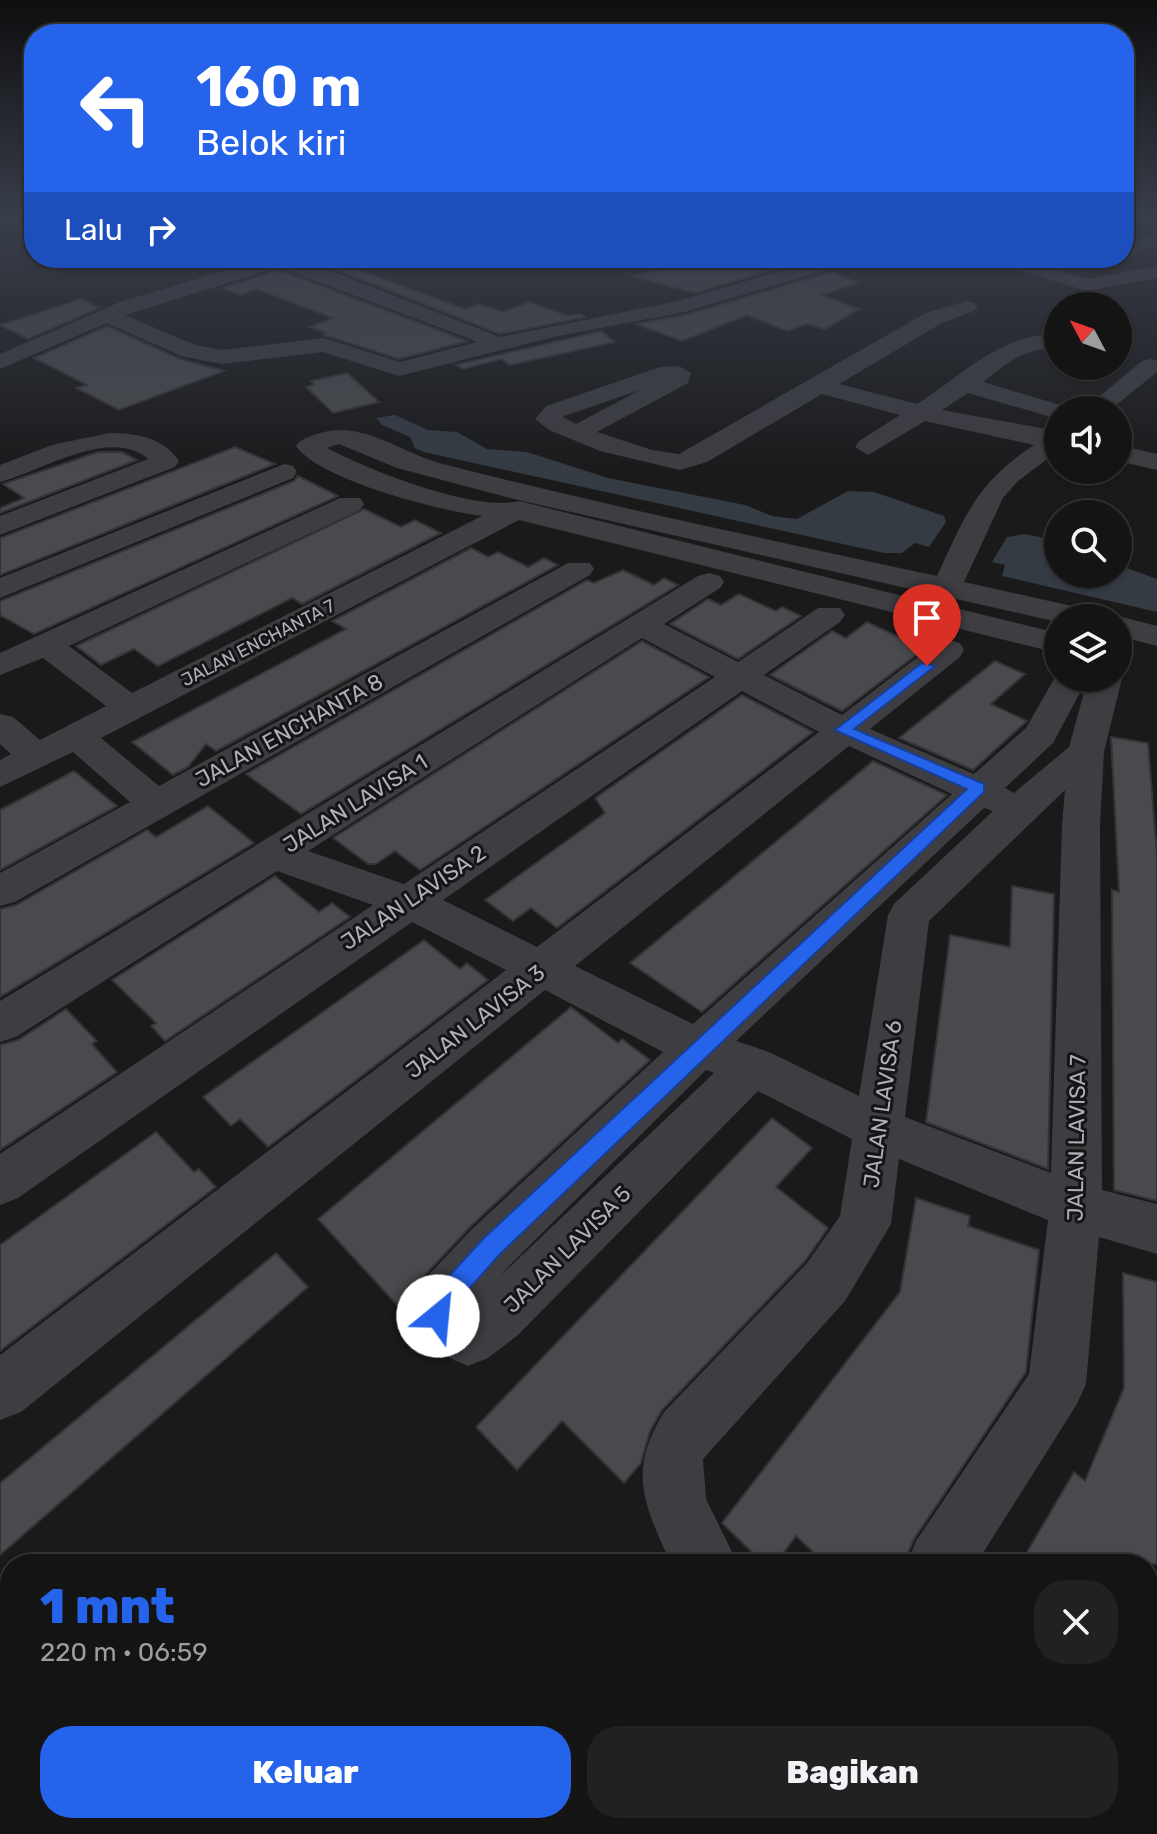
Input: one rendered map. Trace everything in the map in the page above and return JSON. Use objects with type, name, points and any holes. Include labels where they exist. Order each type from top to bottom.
[{"type":"street","points":[[0,362],[106,314],[146,302]]},
{"type":"street","points":[[394,302],[497,344]]},
{"type":"street","points":[[106,314],[189,351],[222,357],[254,356],[324,345],[399,369],[558,329],[699,302]]},
{"type":"street","points":[[577,433],[660,460],[683,462],[934,318],[967,307]]},
{"type":"street","points":[[868,447],[965,384],[1009,350],[1044,342]]},
{"type":"street","points":[[1129,396],[1139,392],[1150,366],[1132,361]]},
{"type":"street","points":[[965,384],[1044,408]]},
{"type":"street","points":[[817,385],[921,413],[1044,438]]},
{"type":"street","points":[[1044,609],[519,502],[423,497],[371,478],[309,446],[327,438],[350,436],[406,462],[519,502],[940,631],[1044,642]]},
{"type":"street","points":[[0,526],[166,461],[141,444],[117,439],[90,441],[4,468]]},
{"type":"street","name":"JALAN LAVISA 3","points":[[0,1391],[843,730],[940,631],[949,588],[977,523],[1002,481],[1044,450]]},
{"type":"street","points":[[1132,456],[1157,462]]},
{"type":"street","points":[[0,589],[284,472]]},
{"type":"street","points":[[977,523],[1026,498]]},
{"type":"street","name":"JALAN ENCHANTA 7","points":[[0,775],[15,746],[124,703],[519,502]]},
{"type":"street","points":[[2,661],[46,644],[350,504]]},
{"type":"street","name":"JALAN ENCHANTA 8","points":[[0,891],[579,569]]},
{"type":"street","name":"JALAN LAVISA 1","points":[[0,1024],[709,582]]},
{"type":"street","name":"JALAN LAVISA 2","points":[[0,1182],[829,615]]},
{"type":"street","points":[[641,625],[843,730],[998,799],[1081,825]]},
{"type":"street","points":[[1132,630],[1157,636]]},
{"type":"street","points":[[46,644],[124,703]]},
{"type":"street","points":[[1132,659],[1157,665]]},
{"type":"street","name":"JALAN LAVISA 5","points":[[752,1066],[498,1316],[468,1338],[453,1332],[438,1316],[437,1306],[455,1284],[698,1048],[998,799],[1040,735],[1063,692]]},
{"type":"street","name":"JALAN LAVISA 7","points":[[946,1554],[1057,1384],[1076,1207],[1081,825],[1086,752],[1101,692]]},
{"type":"street","name":"JALAN ENCHANTA 7","points":[[15,746],[76,736],[124,703]]},
{"type":"street","points":[[76,736],[157,804]]},
{"type":"street","name":"JALAN LAVISA 6","points":[[701,1554],[682,1519],[671,1487],[669,1462],[685,1433],[826,1282],[859,1238],[865,1224],[909,915],[998,799],[1086,752]]},
{"type":"street","points":[[273,854],[408,901],[698,1048],[752,1066],[877,1128],[1076,1207],[1157,1229]]},
{"type":"shaded area","points":[[395,415],[428,430],[457,432],[487,449],[527,452],[608,478],[745,505],[772,516],[797,519],[848,491],[874,492],[944,516],[946,522],[929,547],[915,543],[902,553],[884,553],[424,452],[415,448],[410,437],[382,425],[376,418]]},
{"type":"shaded area","points":[[1025,534],[1044,538],[1044,586],[1002,576],[1005,565],[992,562],[1007,537]]},
{"type":"shaded area","points":[[1132,570],[1157,579],[1157,612],[1054,588],[1132,588]]},
{"type":"building","points":[[73,302],[86,302],[100,308],[28,339],[0,325]]},
{"type":"building","points":[[290,302],[363,302],[468,341],[399,359],[324,335],[326,333],[310,327],[333,318]]},
{"type":"building","points":[[417,302],[445,302],[465,309],[478,304],[503,312],[529,302],[568,316],[581,314],[585,317],[500,334]]},
{"type":"building","points":[[731,302],[839,302],[859,309],[825,329],[806,324],[787,331],[747,315],[682,341],[636,324],[685,315]]},
{"type":"building","points":[[107,326],[180,359],[224,371],[119,410],[76,388],[87,385],[34,358]]},
{"type":"building","points":[[601,331],[615,342],[510,365],[501,359],[463,369],[456,365]]},
{"type":"building","points":[[347,373],[379,402],[333,413],[306,387],[314,385],[311,381]]},
{"type":"building","points":[[235,447],[275,464],[0,575],[0,538]]},
{"type":"building","points":[[98,452],[122,452],[137,460],[0,513],[0,508],[24,498],[3,484]]},
{"type":"building","points":[[298,476],[338,496],[34,634],[0,615],[0,601],[294,481]]},
{"type":"building","points":[[364,509],[401,527],[415,520],[441,533],[302,604],[292,598],[158,666],[134,649],[101,665],[76,646]]},
{"type":"building","points":[[471,548],[488,557],[498,552],[528,567],[544,558],[558,565],[216,751],[206,744],[188,767],[173,775],[132,742],[346,629],[332,621]]},
{"type":"building","points":[[623,570],[654,585],[664,578],[678,585],[301,814],[246,774],[587,580],[594,583]]},
{"type":"building","points":[[739,594],[776,611],[782,607],[801,616],[738,659],[670,624],[708,599],[721,605]]},
{"type":"building","points":[[867,622],[924,649],[842,711],[770,675],[832,631],[846,638]]},
{"type":"building","points":[[642,641],[709,677],[420,870],[395,851],[376,864],[368,864],[333,838]]},
{"type":"building","points":[[995,661],[1025,674],[991,704],[1027,721],[973,770],[899,738]]},
{"type":"building","points":[[742,695],[813,732],[557,928],[531,908],[513,921],[485,900],[605,813],[595,798]]},
{"type":"building","points":[[1111,737],[1148,743],[1157,854],[1157,1201],[1114,1190],[1112,890],[1119,892]]},
{"type":"building","points":[[873,761],[947,795],[702,1012],[630,963]]},
{"type":"building","points":[[74,771],[117,806],[0,870],[0,810]]},
{"type":"building","points":[[208,806],[254,843],[0,997],[0,909],[16,905],[147,830],[156,837]]},
{"type":"building","points":[[275,876],[319,912],[332,903],[350,917],[165,1041],[151,1026],[156,1023],[112,980]]},
{"type":"building","points":[[1012,886],[1054,894],[1048,1169],[926,1122],[950,935],[1010,947]]},
{"type":"building","points":[[424,940],[460,969],[467,963],[488,980],[268,1147],[240,1119],[231,1126],[203,1097]]},
{"type":"building","points":[[571,1007],[618,1043],[622,1039],[650,1060],[471,1226],[397,1305],[318,1219]]},
{"type":"building","points":[[66,1009],[97,1041],[92,1044],[117,1072],[0,1150],[0,1045],[18,1040]]},
{"type":"building","points":[[772,1118],[812,1148],[776,1187],[828,1228],[805,1261],[662,1410],[650,1431],[641,1463],[624,1483],[562,1421],[517,1470],[476,1427]]},
{"type":"building","points":[[156,1132],[194,1172],[199,1169],[216,1187],[0,1351],[0,1245]]},
{"type":"building","points":[[916,1198],[970,1216],[968,1226],[1039,1250],[1026,1372],[914,1539],[907,1554],[815,1554],[796,1536],[782,1554],[754,1554],[722,1523],[900,1292]]},
{"type":"building","points":[[276,1253],[308,1287],[1,1554],[0,1483]]},
{"type":"building","points":[[1123,1273],[1157,1282],[1157,1554],[1026,1554],[1074,1472],[1085,1481],[1124,1388]]},
{"type":"route","points":[[438,1316],[437,1306],[492,1246],[698,1048],[979,788],[843,730],[927,666]]}]
